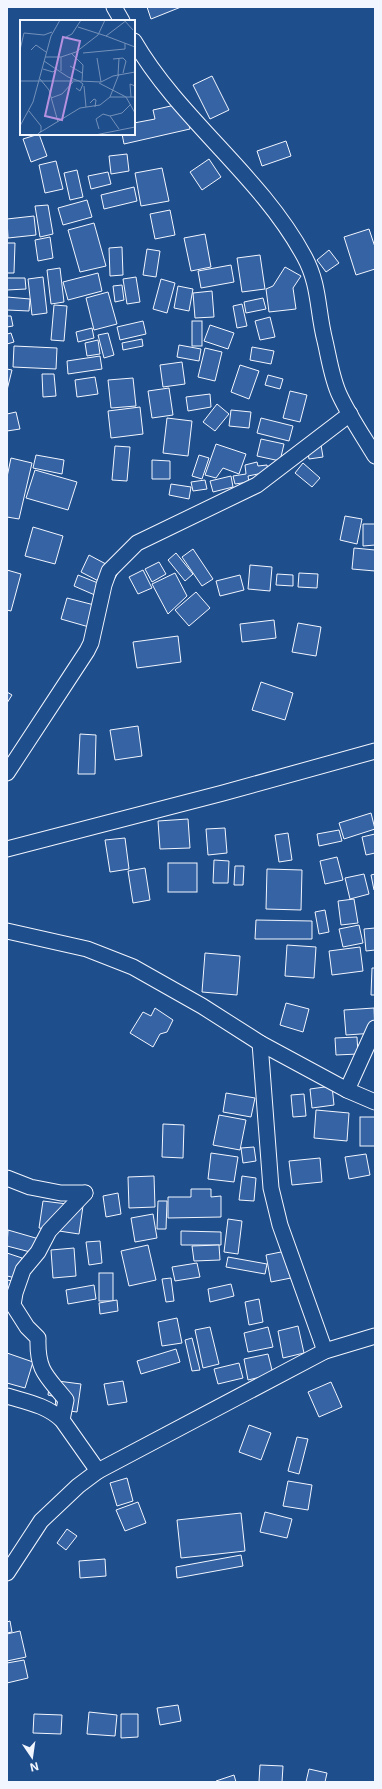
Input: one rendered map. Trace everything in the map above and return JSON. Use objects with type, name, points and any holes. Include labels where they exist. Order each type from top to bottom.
[{"type":"street","points":[[114,7],[121,20]]},
{"type":"street","points":[[135,43],[149,66],[171,93],[280,218],[304,256],[315,280],[324,339],[339,395],[375,456]]},
{"type":"street","points":[[7,773],[87,651],[91,643],[104,585],[109,571],[120,559],[137,544],[257,485],[350,414]]},
{"type":"street","points":[[7,849],[223,793],[375,751]]},
{"type":"street","points":[[7,931],[86,949],[133,967],[202,1006],[260,1043],[347,1090],[375,1102]]},
{"type":"street","points":[[347,1090],[375,1028]]},
{"type":"street","points":[[260,1043],[271,1188],[280,1225],[325,1351]]},
{"type":"street","points":[[7,1178],[30,1187],[61,1193],[85,1193],[48,1231],[38,1252],[23,1270],[15,1293],[13,1305],[27,1327],[38,1338],[38,1352],[42,1372],[66,1400],[62,1420]]},
{"type":"street","points":[[7,1573],[41,1521],[78,1486],[98,1470],[325,1351],[375,1336]]},
{"type":"street","points":[[7,1396],[45,1406],[62,1420],[98,1470]]},
{"type":"building","points":[[147,7],[181,7],[151,19]]},
{"type":"building","points":[[212,76],[229,110],[210,119],[193,85]]},
{"type":"building","points":[[184,103],[190,129],[124,144],[122,135],[135,135],[135,123],[155,119],[153,110]]},
{"type":"building","points":[[39,135],[47,156],[31,162],[23,139]]},
{"type":"building","points":[[286,141],[291,156],[262,166],[257,151]]},
{"type":"building","points":[[127,154],[129,171],[111,174],[109,156]]},
{"type":"building","points":[[209,159],[221,177],[202,190],[190,172]]},
{"type":"building","points":[[56,161],[63,189],[45,193],[39,165]]},
{"type":"building","points":[[162,168],[169,201],[141,206],[135,173]]},
{"type":"building","points":[[77,170],[83,197],[70,200],[64,173]]},
{"type":"building","points":[[108,172],[111,184],[91,189],[88,176]]},
{"type":"building","points":[[134,187],[137,201],[104,209],[101,195]]},
{"type":"building","points":[[87,200],[92,217],[63,225],[58,208]]},
{"type":"building","points":[[48,205],[53,234],[40,237],[35,206]]},
{"type":"building","points":[[170,210],[175,235],[155,239],[150,214]]},
{"type":"building","points":[[34,216],[36,235],[8,238],[7,219]]},
{"type":"building","points":[[94,223],[106,266],[80,272],[68,230]]},
{"type":"building","points":[[369,229],[375,247],[375,269],[356,275],[344,237]]},
{"type":"building","points":[[205,234],[211,267],[191,271],[184,238]]},
{"type":"building","points":[[50,237],[53,258],[38,261],[35,240]]},
{"type":"building","points":[[7,243],[15,243],[14,273],[7,273]]},
{"type":"building","points":[[122,247],[123,275],[110,276],[109,248]]},
{"type":"building","points":[[147,249],[160,251],[156,277],[143,275]]},
{"type":"building","points":[[329,250],[339,263],[326,272],[317,260]]},
{"type":"building","points":[[260,255],[265,289],[242,292],[237,258]]},
{"type":"building","points":[[231,265],[234,282],[201,288],[198,271]]},
{"type":"building","points":[[285,267],[301,276],[293,288],[296,309],[269,312],[266,289],[273,286]]},
{"type":"building","points":[[60,268],[64,302],[51,304],[47,270]]},
{"type":"building","points":[[98,273],[102,291],[68,300],[63,282]]},
{"type":"building","points":[[43,277],[47,313],[32,315],[28,279]]},
{"type":"building","points":[[136,277],[140,302],[127,304],[123,279]]},
{"type":"building","points":[[7,278],[25,278],[26,289],[7,290]]},
{"type":"building","points":[[161,279],[175,283],[167,313],[153,309]]},
{"type":"building","points":[[122,285],[124,300],[115,302],[113,286]]},
{"type":"building","points":[[178,286],[193,289],[189,311],[174,308]]},
{"type":"building","points":[[212,291],[214,317],[195,318],[193,293]]},
{"type":"building","points":[[108,292],[117,324],[94,330],[86,298]]},
{"type":"building","points":[[7,297],[30,299],[29,311],[7,310]]},
{"type":"building","points":[[263,298],[266,309],[246,313],[244,302]]},
{"type":"building","points":[[242,304],[247,326],[237,328],[233,306]]},
{"type":"building","points":[[54,305],[67,306],[64,341],[51,340]]},
{"type":"building","points":[[7,316],[11,316],[13,326],[7,327]]},
{"type":"building","points":[[270,317],[275,337],[260,340],[255,321]]},
{"type":"building","points":[[143,321],[146,334],[120,340],[117,327]]},
{"type":"building","points":[[192,321],[202,321],[202,346],[192,346]]},
{"type":"building","points":[[210,325],[234,333],[228,349],[204,341]]},
{"type":"building","points":[[92,328],[94,338],[78,342],[76,332]]},
{"type":"building","points":[[11,333],[14,342],[7,344],[7,334]]},
{"type":"building","points":[[108,333],[114,355],[104,358],[98,335]]},
{"type":"building","points":[[142,339],[143,346],[123,350],[122,343]]},
{"type":"building","points":[[98,340],[100,354],[87,356],[85,343]]},
{"type":"building","points":[[179,345],[201,349],[199,361],[177,357]]},
{"type":"building","points":[[14,346],[57,348],[56,369],[13,367]]},
{"type":"building","points":[[252,347],[274,351],[271,364],[250,360]]},
{"type":"building","points":[[205,348],[222,352],[215,381],[198,377]]},
{"type":"building","points":[[100,356],[102,369],[68,374],[67,361]]},
{"type":"building","points":[[182,362],[185,384],[163,387],[160,365]]},
{"type":"building","points":[[240,365],[259,371],[249,399],[231,392]]},
{"type":"building","points":[[7,369],[12,370],[7,390]]},
{"type":"building","points":[[42,374],[54,374],[56,396],[43,397]]},
{"type":"building","points":[[268,375],[283,379],[280,389],[265,385]]},
{"type":"building","points":[[95,377],[98,394],[77,397],[75,380]]},
{"type":"building","points":[[133,378],[136,406],[111,408],[108,380]]},
{"type":"building","points":[[169,388],[173,415],[152,418],[148,391]]},
{"type":"building","points":[[290,391],[307,395],[300,422],[283,418]]},
{"type":"building","points":[[210,394],[211,407],[188,411],[186,397]]},
{"type":"building","points":[[217,404],[229,414],[215,431],[203,422]]},
{"type":"building","points":[[140,407],[143,434],[111,438],[108,411]]},
{"type":"building","points":[[231,410],[251,412],[249,428],[229,426]]},
{"type":"building","points":[[16,412],[20,429],[7,431],[7,414]]},
{"type":"building","points":[[167,418],[192,421],[188,456],[163,453]]},
{"type":"building","points":[[261,418],[293,426],[289,441],[257,433]]},
{"type":"building","points":[[261,439],[284,444],[280,461],[257,456]]},
{"type":"building","points":[[216,444],[246,454],[239,474],[223,468],[216,478],[205,475]]},
{"type":"building","points":[[321,445],[323,457],[309,459],[307,447]]},
{"type":"building","points":[[115,446],[130,447],[127,481],[112,480]]},
{"type":"building","points":[[36,455],[64,460],[62,474],[33,468]]},
{"type":"building","points":[[199,455],[209,458],[202,479],[192,476]]},
{"type":"building","points":[[11,458],[32,463],[19,519],[7,517],[7,477]]},
{"type":"building","points":[[152,460],[170,461],[170,479],[152,479]]},
{"type":"building","points":[[257,462],[258,466],[267,465],[269,478],[259,480],[258,474],[248,476],[249,482],[235,484],[233,476],[246,474],[245,465]]},
{"type":"building","points":[[303,463],[320,478],[312,487],[295,473]]},
{"type":"building","points":[[35,470],[77,482],[68,510],[26,498]]},
{"type":"building","points":[[231,476],[233,487],[213,492],[210,481]]},
{"type":"building","points":[[205,480],[207,489],[193,491],[191,482]]},
{"type":"building","points":[[171,484],[191,487],[189,499],[169,495]]},
{"type":"building","points":[[345,516],[362,519],[357,544],[340,540]]},
{"type":"building","points":[[363,524],[375,524],[375,545],[363,546]]},
{"type":"building","points":[[33,527],[63,536],[55,564],[25,556]]},
{"type":"building","points":[[354,548],[375,550],[375,571],[352,569]]},
{"type":"building","points":[[193,549],[213,579],[202,586],[182,557]]},
{"type":"building","points":[[176,553],[193,574],[185,581],[168,560]]},
{"type":"building","points":[[89,555],[119,571],[110,587],[81,572]]},
{"type":"building","points":[[159,562],[166,574],[152,582],[145,569]]},
{"type":"building","points":[[250,565],[272,567],[270,591],[248,589]]},
{"type":"building","points":[[7,570],[21,574],[11,611],[7,610]]},
{"type":"building","points":[[143,570],[152,588],[138,594],[129,577]]},
{"type":"building","points":[[175,573],[187,596],[168,614],[152,584]]},
{"type":"building","points":[[299,573],[318,574],[317,588],[298,587]]},
{"type":"building","points":[[277,574],[293,575],[293,586],[276,585]]},
{"type":"building","points":[[78,575],[108,587],[104,599],[74,586]]},
{"type":"building","points":[[240,575],[244,590],[220,596],[216,581]]},
{"type":"building","points":[[196,592],[210,608],[189,626],[175,610]]},
{"type":"building","points":[[67,598],[102,607],[96,629],[61,619]]},
{"type":"building","points":[[274,620],[276,638],[242,642],[240,624]]},
{"type":"building","points":[[298,623],[321,627],[316,656],[292,652]]},
{"type":"building","points":[[178,636],[181,662],[137,668],[133,642]]},
{"type":"building","points":[[261,682],[293,693],[285,720],[252,710]]},
{"type":"building","points":[[7,692],[12,695],[7,703]]},
{"type":"building","points":[[138,726],[142,756],[115,760],[110,730]]},
{"type":"building","points":[[80,734],[96,735],[95,774],[78,774]]},
{"type":"building","points":[[371,813],[375,829],[344,839],[339,823]]},
{"type":"building","points":[[188,819],[190,848],[160,849],[158,821]]},
{"type":"building","points":[[225,828],[227,853],[208,855],[206,829]]},
{"type":"building","points":[[339,830],[342,841],[319,846],[317,834]]},
{"type":"building","points":[[288,833],[292,860],[279,862],[275,835]]},
{"type":"building","points":[[375,834],[375,853],[366,855],[362,837]]},
{"type":"building","points":[[125,838],[129,869],[110,872],[105,840]]},
{"type":"building","points":[[337,857],[343,880],[325,884],[320,861]]},
{"type":"building","points":[[214,860],[229,861],[228,883],[213,883]]},
{"type":"building","points":[[168,863],[197,863],[197,892],[168,892]]},
{"type":"building","points":[[235,866],[244,866],[243,885],[234,885]]},
{"type":"building","points":[[145,868],[150,900],[133,903],[128,871]]},
{"type":"building","points":[[267,869],[302,870],[301,910],[266,909]]},
{"type":"building","points":[[364,874],[369,894],[350,899],[345,878]]},
{"type":"building","points":[[375,874],[375,890],[374,890],[371,875]]},
{"type":"building","points":[[354,899],[358,923],[341,925],[338,901]]},
{"type":"building","points":[[325,910],[329,932],[319,934],[315,912]]},
{"type":"building","points":[[256,920],[312,921],[312,939],[255,939]]},
{"type":"building","points":[[359,925],[363,943],[343,947],[339,929]]},
{"type":"building","points":[[375,928],[375,950],[366,951],[364,929]]},
{"type":"building","points":[[287,945],[316,947],[314,978],[285,976]]},
{"type":"building","points":[[360,947],[363,971],[332,975],[329,951]]},
{"type":"building","points":[[205,953],[240,956],[237,995],[202,992]]},
{"type":"building","points":[[372,968],[375,968],[375,995],[371,995]]},
{"type":"building","points":[[286,1003],[309,1009],[303,1032],[280,1025]]},
{"type":"building","points":[[155,1008],[173,1020],[167,1032],[160,1034],[153,1047],[130,1033],[143,1012],[151,1016]]},
{"type":"building","points":[[374,1008],[375,1033],[346,1035],[344,1010]]},
{"type":"building","points":[[357,1037],[358,1054],[336,1055],[335,1038]]},
{"type":"building","points":[[332,1086],[334,1105],[312,1108],[310,1089]]},
{"type":"building","points":[[226,1093],[255,1098],[251,1117],[223,1112]]},
{"type":"building","points":[[304,1094],[306,1116],[293,1117],[291,1095]]},
{"type":"building","points":[[316,1110],[349,1113],[347,1141],[314,1138]]},
{"type":"building","points":[[219,1115],[246,1120],[240,1150],[213,1145]]},
{"type":"building","points":[[360,1117],[375,1117],[375,1146],[360,1146]]},
{"type":"building","points":[[163,1124],[184,1125],[183,1158],[162,1157]]},
{"type":"building","points":[[254,1147],[256,1161],[243,1163],[241,1148]]},
{"type":"building","points":[[211,1153],[238,1157],[234,1182],[208,1179]]},
{"type":"building","points":[[366,1154],[370,1175],[349,1179],[345,1157]]},
{"type":"building","points":[[320,1158],[322,1182],[292,1185],[289,1161]]},
{"type":"building","points":[[154,1176],[155,1207],[129,1208],[128,1177]]},
{"type":"building","points":[[242,1176],[256,1178],[254,1201],[239,1200]]},
{"type":"building","points":[[191,1189],[211,1189],[211,1197],[221,1196],[221,1217],[168,1218],[168,1197],[191,1197]]},
{"type":"building","points":[[118,1193],[121,1214],[106,1217],[103,1196]]},
{"type":"building","points":[[43,1201],[83,1206],[79,1234],[39,1228]]},
{"type":"building","points":[[158,1201],[167,1201],[166,1229],[157,1229]]},
{"type":"building","points":[[153,1214],[157,1238],[135,1242],[131,1218]]},
{"type":"building","points":[[228,1219],[242,1221],[238,1254],[224,1252]]},
{"type":"building","points":[[8,1230],[46,1241],[42,1255],[7,1246]]},
{"type":"building","points":[[181,1231],[221,1232],[221,1245],[181,1245]]},
{"type":"building","points":[[100,1241],[102,1263],[89,1265],[86,1242]]},
{"type":"building","points":[[148,1245],[156,1280],[129,1286],[121,1251]]},
{"type":"building","points":[[219,1245],[220,1260],[194,1261],[192,1246]]},
{"type":"building","points":[[74,1248],[76,1276],[53,1278],[51,1250]]},
{"type":"building","points":[[286,1251],[291,1278],[271,1282],[266,1255]]},
{"type":"building","points":[[7,1253],[22,1258],[16,1278],[7,1276]]},
{"type":"building","points":[[228,1257],[267,1264],[265,1274],[226,1267]]},
{"type":"building","points":[[197,1263],[200,1277],[175,1281],[172,1267]]},
{"type":"building","points":[[99,1273],[113,1273],[113,1301],[99,1301]]},
{"type":"building","points":[[171,1278],[174,1301],[166,1302],[162,1279]]},
{"type":"building","points":[[7,1280],[13,1281],[7,1297]]},
{"type":"building","points":[[231,1284],[234,1296],[210,1302],[208,1289]]},
{"type":"building","points":[[94,1285],[96,1299],[68,1304],[66,1290]]},
{"type":"building","points":[[259,1299],[263,1322],[249,1325],[245,1302]]},
{"type":"building","points":[[117,1300],[118,1311],[100,1314],[99,1303]]},
{"type":"building","points":[[177,1318],[182,1343],[162,1346],[158,1322]]},
{"type":"building","points":[[298,1326],[304,1353],[283,1358],[278,1331]]},
{"type":"building","points":[[210,1327],[219,1364],[203,1368],[195,1330]]},
{"type":"building","points":[[268,1327],[273,1347],[248,1352],[244,1333]]},
{"type":"building","points":[[192,1338],[200,1370],[192,1371],[185,1340]]},
{"type":"building","points":[[176,1349],[180,1362],[141,1374],[137,1361]]},
{"type":"building","points":[[7,1353],[33,1362],[25,1388],[7,1383]]},
{"type":"building","points":[[268,1354],[273,1374],[248,1380],[244,1359]]},
{"type":"building","points":[[239,1363],[243,1378],[218,1384],[214,1369]]},
{"type":"building","points":[[50,1380],[81,1384],[77,1412],[55,1409],[56,1397],[48,1395]]},
{"type":"building","points":[[123,1381],[127,1402],[108,1405],[104,1384]]},
{"type":"building","points":[[331,1382],[342,1407],[319,1417],[308,1392]]},
{"type":"building","points":[[249,1425],[271,1433],[261,1460],[239,1452]]},
{"type":"building","points":[[297,1437],[308,1439],[299,1474],[288,1471]]},
{"type":"building","points":[[127,1478],[133,1501],[117,1506],[110,1483]]},
{"type":"building","points":[[288,1481],[312,1485],[308,1510],[283,1506]]},
{"type":"building","points":[[138,1502],[146,1523],[125,1531],[116,1510]]},
{"type":"building","points":[[265,1512],[292,1519],[287,1538],[260,1532]]},
{"type":"building","points":[[241,1513],[245,1551],[181,1558],[177,1520]]},
{"type":"building","points":[[67,1529],[77,1536],[66,1550],[57,1543]]},
{"type":"building","points":[[241,1555],[243,1566],[177,1578],[176,1567]]},
{"type":"building","points":[[105,1559],[106,1576],[80,1578],[79,1561]]},
{"type":"building","points":[[10,1621],[12,1632],[7,1633],[7,1622]]},
{"type":"building","points":[[20,1631],[26,1657],[7,1661],[7,1634]]},
{"type":"building","points":[[24,1660],[28,1678],[7,1683],[7,1663]]},
{"type":"building","points":[[178,1705],[181,1721],[160,1725],[157,1708]]},
{"type":"building","points":[[89,1712],[117,1715],[115,1736],[87,1734]]},
{"type":"building","points":[[34,1714],[62,1715],[61,1734],[33,1733]]},
{"type":"building","points":[[121,1714],[138,1714],[138,1737],[121,1738]]},
{"type":"building","points":[[260,1765],[283,1766],[282,1782],[259,1782]]},
{"type":"building","points":[[309,1769],[327,1773],[325,1782],[306,1782]]},
{"type":"building","points":[[234,1775],[236,1782],[216,1781]]}]
